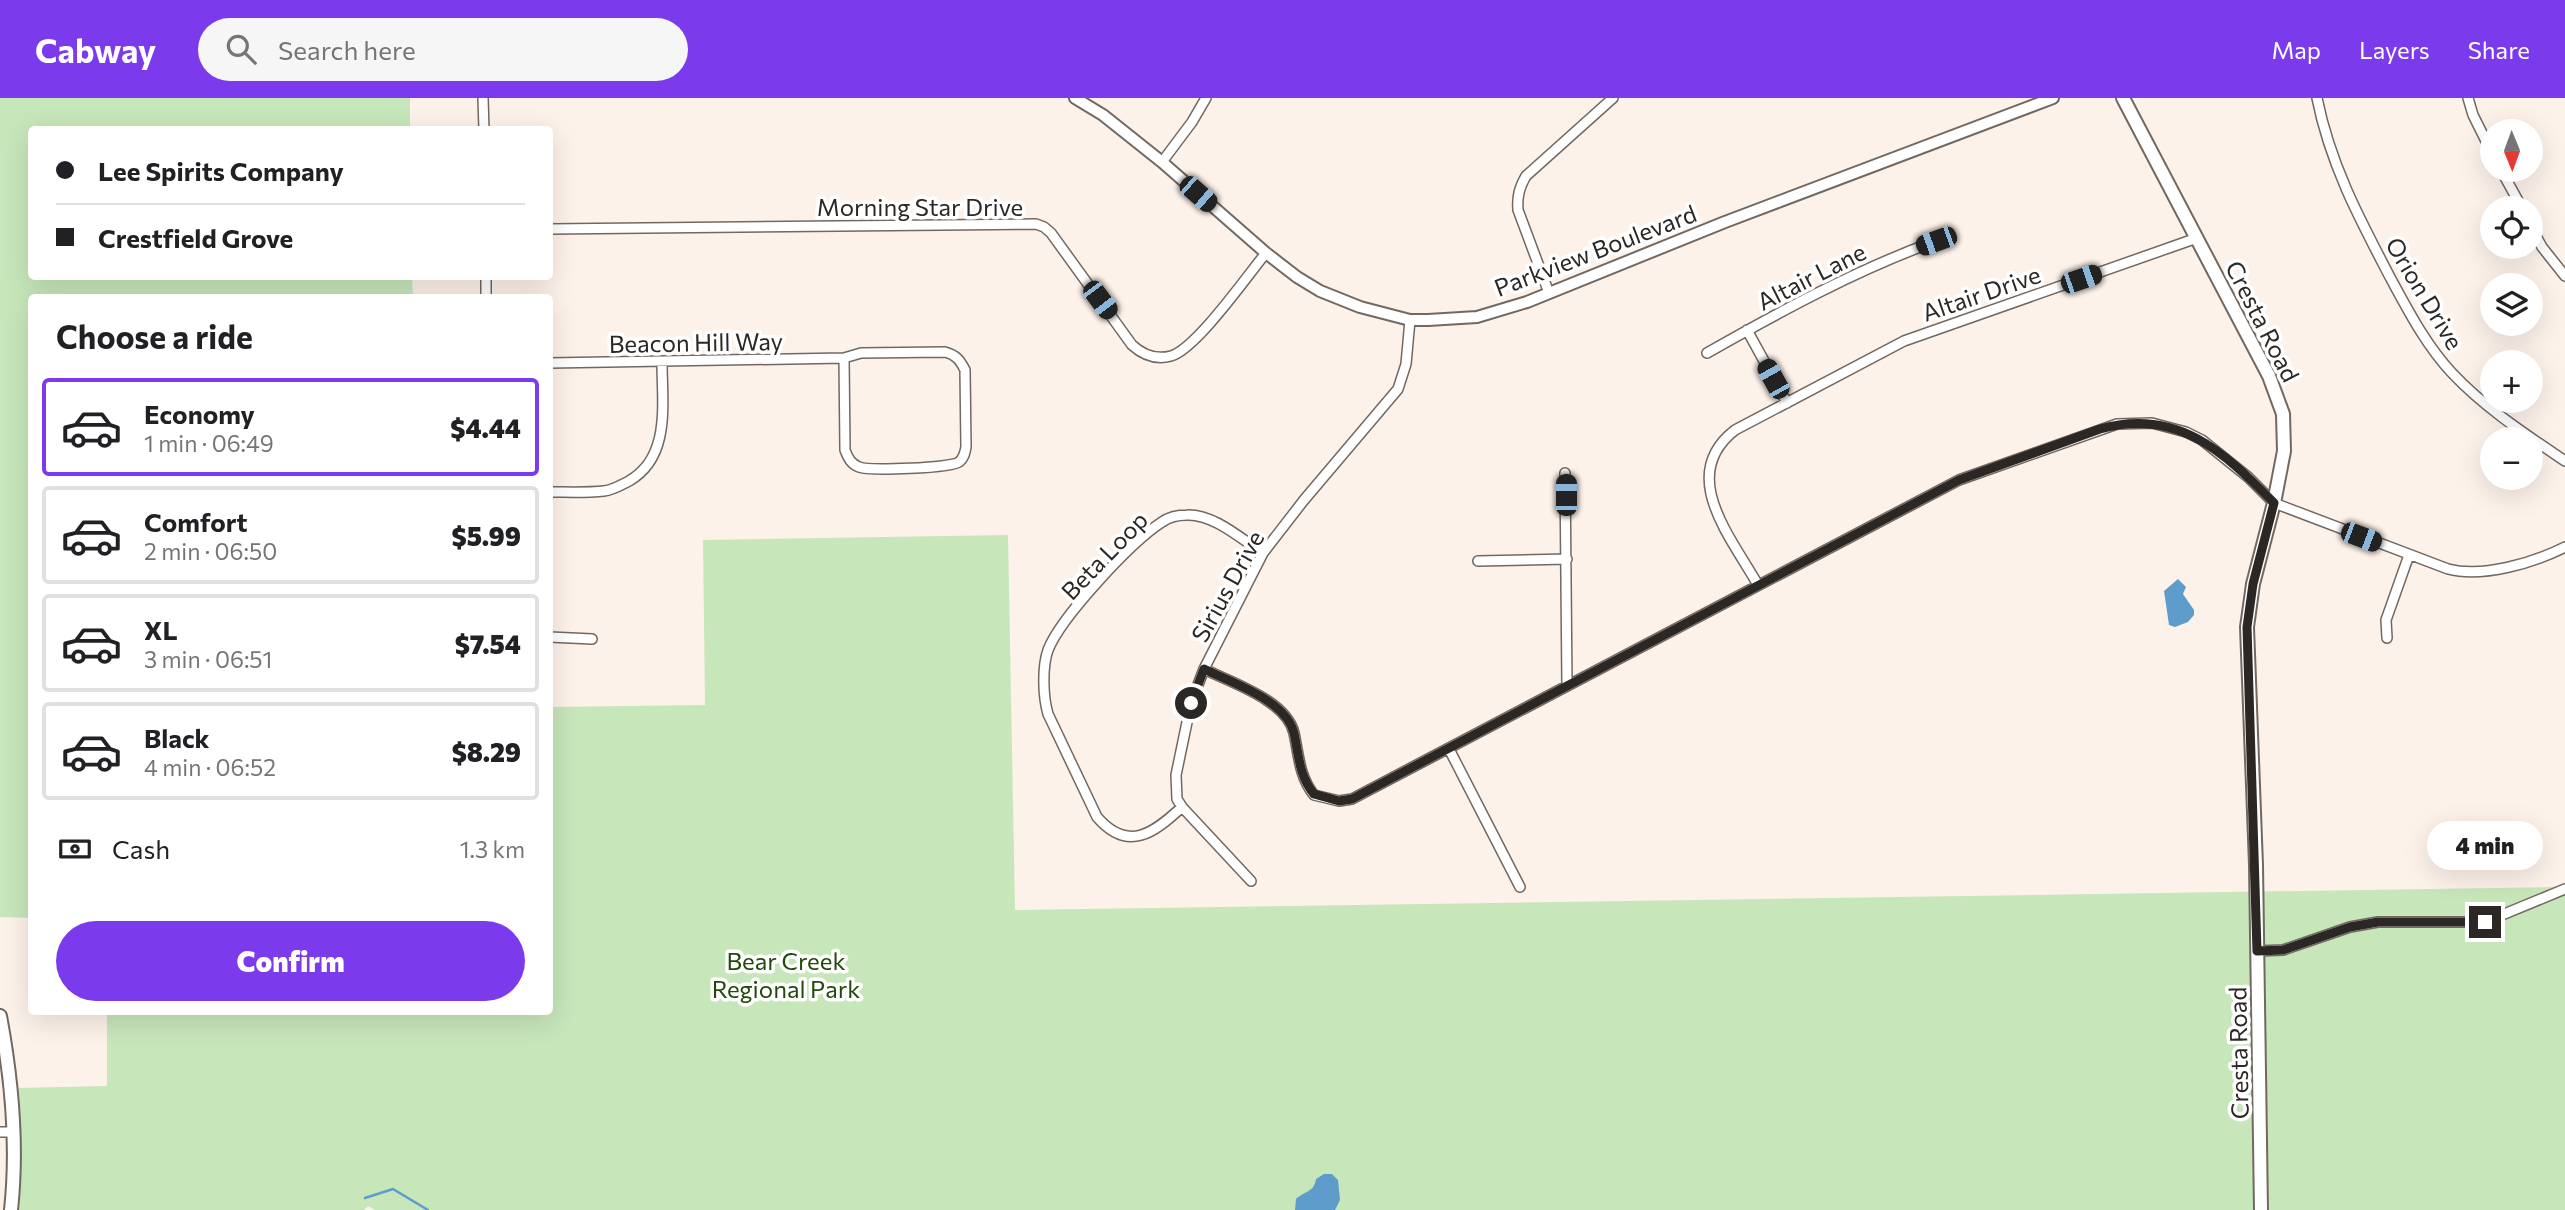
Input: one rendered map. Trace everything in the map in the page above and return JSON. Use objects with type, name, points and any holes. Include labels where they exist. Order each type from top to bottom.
[{"type":"main road","name":"Cresta Road","points":[[2123,98],[2278,396],[2286,430],[2274,503],[2253,584],[2247,627],[2257,951],[2261,1210]]},
{"type":"main road","points":[[0,1016],[10,1077],[14,1132],[11,1210]]},
{"type":"street","points":[[483,98],[484,126]]},
{"type":"street","name":"Parkview Boulevard","points":[[1075,98],[1103,115],[1162,162],[1297,278],[1342,301],[1410,320],[1477,317],[1549,293],[1737,217],[2053,98]]},
{"type":"street","points":[[1162,162],[1206,98]]},
{"type":"street","points":[[1549,293],[1518,210],[1520,186],[1526,176],[1613,98]]},
{"type":"street","name":"Orion Drive","points":[[2317,98],[2325,137],[2343,185],[2426,340],[2452,373],[2486,405],[2506,422],[2565,461]]},
{"type":"street","points":[[2468,98],[2480,129]]},
{"type":"street","name":"Morning Star Drive","points":[[553,229],[1036,225],[1051,233],[1132,345],[1141,353],[1162,357],[1172,356],[1191,344],[1266,253]]},
{"type":"street","name":"Altair Drive","points":[[1758,585],[1716,510],[1709,492],[1708,478],[1714,452],[1735,430],[1904,341],[2197,238]]},
{"type":"street","name":"Altair Lane","points":[[1707,353],[1864,269],[1936,241]]},
{"type":"street","points":[[2543,248],[2565,276]]},
{"type":"street","name":"Sirius Drive","points":[[1182,807],[1177,799],[1176,775],[1191,703],[1204,669],[1263,553],[1398,389],[1406,364],[1410,320]]},
{"type":"street","points":[[1746,330],[1787,403]]},
{"type":"street","name":"Beacon Hill Way","points":[[553,363],[844,358],[861,353],[945,352],[954,355],[965,370],[966,447],[960,462],[944,467],[864,469],[852,463],[845,450],[844,358]]},
{"type":"street","points":[[553,492],[606,491],[618,487],[643,471],[652,460],[662,430],[662,362]]},
{"type":"street","points":[[1204,669],[1281,710],[1293,730],[1302,775],[1314,794],[1339,801],[1352,799],[1959,480],[2118,424],[2152,423],[2170,426],[2202,440],[2248,477],[2274,503],[2459,572],[2479,573],[2547,555],[2565,547]]},
{"type":"street","points":[[1566,473],[1567,686]]},
{"type":"street","name":"Beta Loop","points":[[1182,807],[1158,829],[1147,835],[1127,835],[1105,827],[1097,817],[1048,714],[1045,705],[1047,653],[1097,582],[1143,538],[1170,518],[1191,515],[1210,520],[1263,553]]},
{"type":"street","points":[[2387,638],[2386,620],[2409,555]]},
{"type":"street","points":[[1478,561],[1567,559]]},
{"type":"street","points":[[553,637],[592,639]]},
{"type":"street","points":[[1449,749],[1521,887]]},
{"type":"street","points":[[1182,807],[1251,881]]},
{"type":"street","points":[[2257,951],[2283,950],[2350,927],[2371,923],[2485,922],[2565,889]]},
{"type":"street","points":[[0,1132],[14,1132]]},
{"type":"green space","points":[[0,98],[410,98],[410,126],[28,126],[28,280],[412,280],[413,294],[28,294],[28,918],[0,917]]},
{"type":"green space","name":"Bear Creek Regional Park","points":[[1008,535],[1015,910],[2565,887],[2565,1210],[375,1210],[368,1206],[364,1210],[19,1210],[21,1156],[15,1088],[107,1086],[107,1015],[553,1015],[553,707],[705,705],[703,540]]},
{"type":"water","points":[[2178,579],[2186,587],[2183,594],[2194,610],[2194,615],[2188,622],[2175,627],[2169,625],[2164,591]]},
{"type":"water","points":[[1324,1174],[1332,1174],[1338,1180],[1340,1200],[1335,1210],[1295,1210],[1296,1199],[1311,1189],[1316,1179]]},
{"type":"waterway","points":[[365,1198],[393,1189],[428,1210]]},
{"type":"route","points":[[1191,703],[1204,669],[1270,702],[1289,720],[1307,786],[1314,794],[1327,799],[1352,799],[1959,480],[2118,424],[2135,422],[2170,426],[2202,440],[2248,477],[2274,503],[2253,584],[2247,627],[2257,951],[2283,950],[2350,927],[2378,922],[2485,922]]}]
